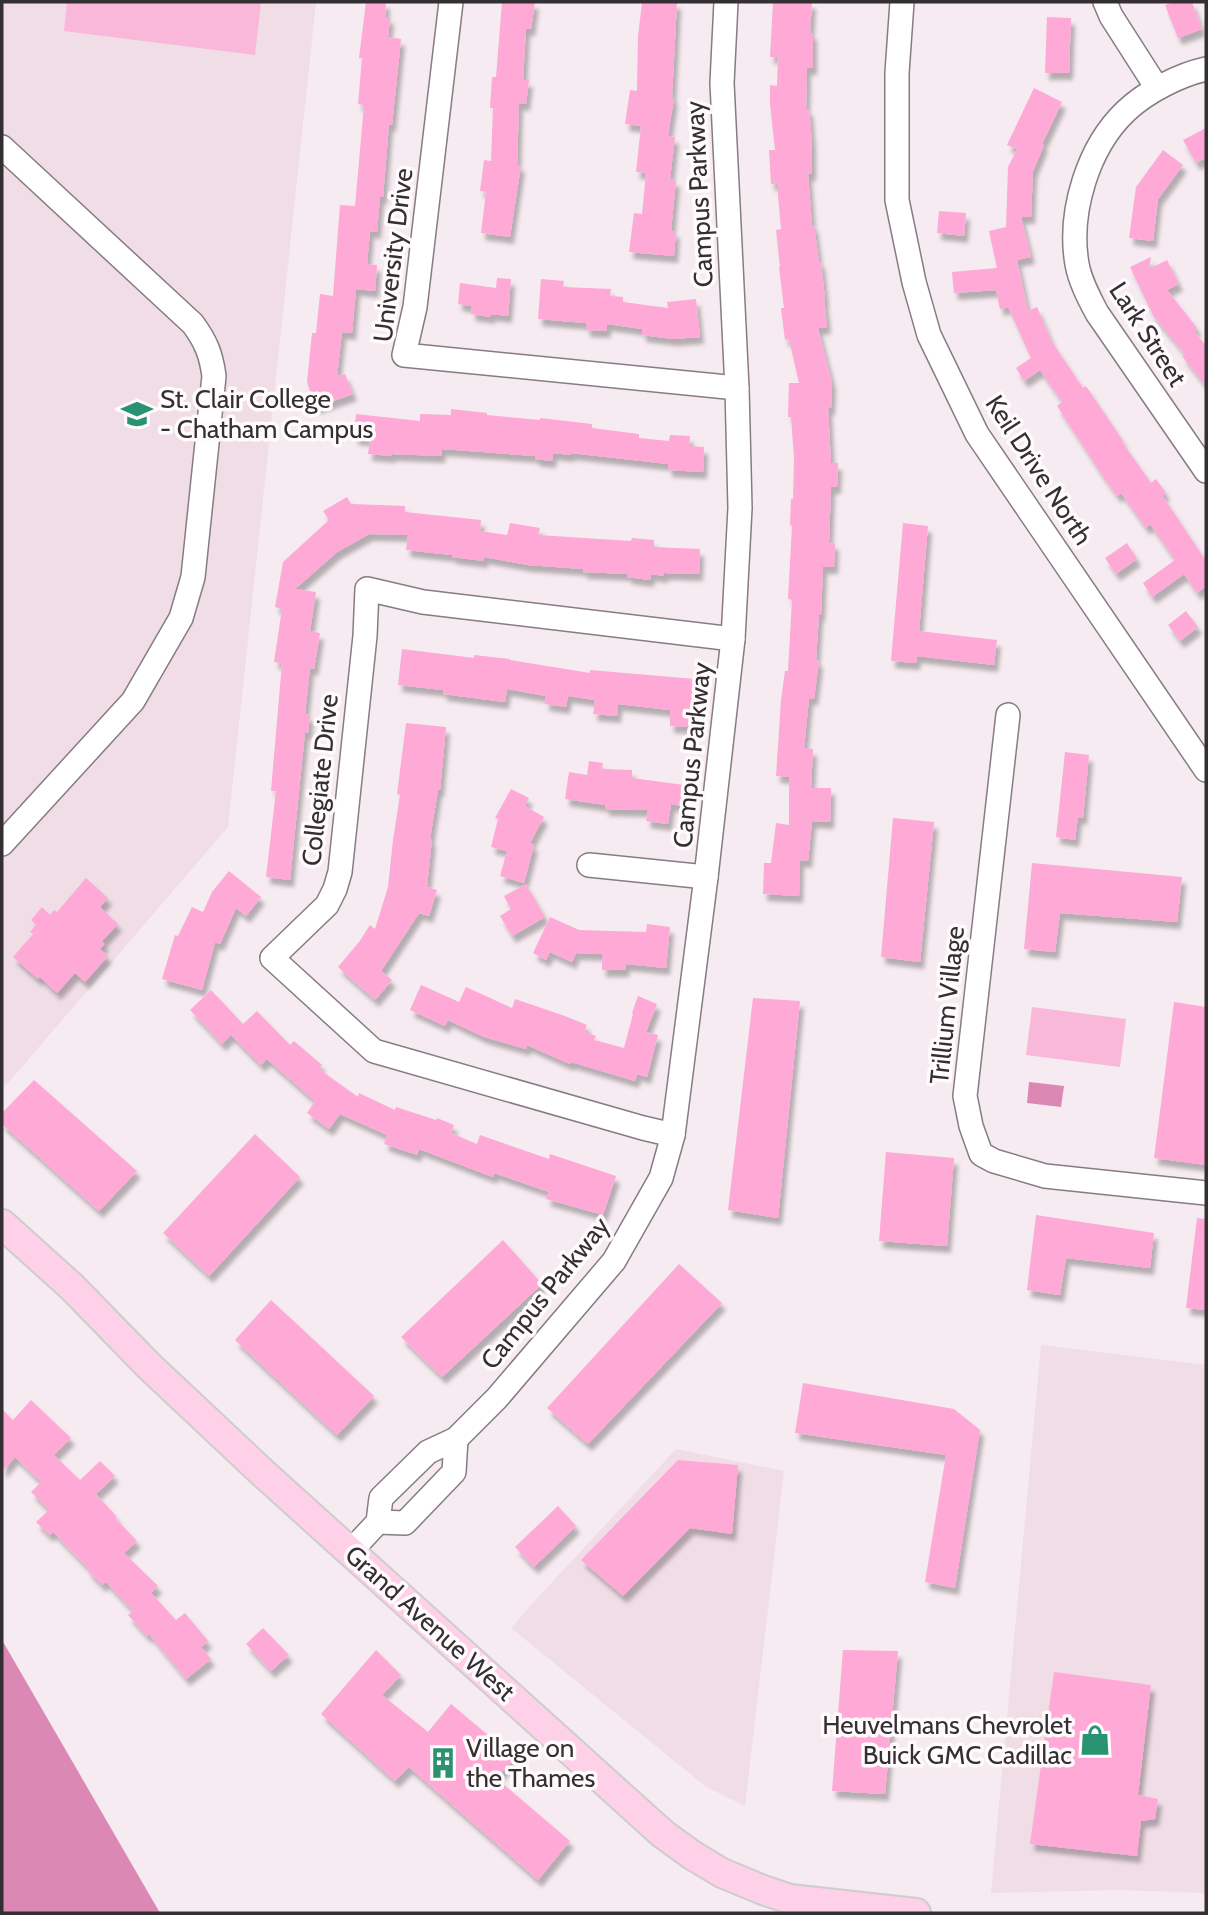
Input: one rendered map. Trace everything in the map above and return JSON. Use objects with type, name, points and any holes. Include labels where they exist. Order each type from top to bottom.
[{"type":"main road","name":"Grand Avenue West","points":[[2,1224],[72,1287],[149,1366],[245,1456],[663,1834],[722,1873],[790,1899],[916,1913]]},
{"type":"street","name":"University Drive","points":[[452,2],[415,307],[404,355],[737,388]]},
{"type":"street","name":"Campus Parkway","points":[[351,1551],[378,1522],[381,1498],[428,1452],[456,1439],[497,1398],[614,1262],[661,1178],[673,1135],[733,639],[740,508],[722,83],[726,2]]},
{"type":"street","name":"Keil Drive North","points":[[902,2],[897,73],[897,200],[914,282],[929,335],[977,434],[1206,770]]},
{"type":"street","points":[[1105,2],[1111,16],[1157,88]]},
{"type":"street","name":"Lark Street","points":[[1206,69],[1157,88],[1126,111],[1107,134],[1088,170],[1075,237],[1077,265],[1085,291],[1097,313],[1206,471]]},
{"type":"street","points":[[2,146],[193,324],[205,341],[214,376],[193,577],[181,618],[133,701],[2,844]]},
{"type":"street","name":"Collegiate Drive","points":[[673,1135],[374,1051],[272,958],[327,905],[340,872],[365,636],[367,589],[423,602],[733,639]]},
{"type":"street","name":"Trillium Village","points":[[1008,715],[965,1096],[971,1126],[981,1154],[994,1161],[1045,1176],[1206,1193]]},
{"type":"street","points":[[589,865],[706,877]]},
{"type":"street","points":[[378,1522],[405,1523],[454,1472],[456,1439]]},
{"type":"shaded area","name":"St. Clair College - Chatham Campus","points":[[2,2],[316,2],[228,827],[2,1090]]},
{"type":"shaded area","points":[[67,2],[261,2],[255,55],[64,31]]},
{"type":"shaded area","points":[[1032,1007],[1126,1019],[1120,1067],[1026,1055]]},
{"type":"shaded area","points":[[1029,1082],[1064,1086],[1061,1107],[1027,1103]]},
{"type":"shaded area","points":[[1041,1345],[1206,1365],[1206,1893],[1116,1890],[991,1893]]},
{"type":"shaded area","points":[[676,1449],[784,1471],[745,1806],[705,1786],[511,1628]]},
{"type":"shaded area","points":[[2,1640],[160,1913],[2,1913]]},
{"type":"building","points":[[366,2],[386,2],[385,17],[390,17],[388,37],[401,39],[392,125],[389,124],[383,197],[380,197],[377,232],[370,231],[367,264],[377,265],[375,291],[356,289],[352,333],[342,332],[337,376],[345,374],[353,394],[316,407],[307,382],[312,333],[316,333],[320,294],[333,296],[340,205],[355,206],[364,105],[358,104],[362,58],[359,58]]},
{"type":"building","points":[[502,2],[535,2],[531,29],[526,29],[523,80],[529,80],[526,104],[519,103],[517,165],[521,165],[510,237],[481,233],[486,192],[480,191],[484,160],[491,161],[492,77],[496,77]]},
{"type":"building","points":[[642,2],[677,2],[674,98],[668,136],[675,137],[670,179],[676,180],[671,231],[676,231],[674,256],[629,252],[634,213],[642,214],[646,173],[636,172],[641,126],[625,124],[630,90],[637,91]]},
{"type":"building","points":[[773,2],[812,2],[810,33],[813,33],[813,68],[807,68],[806,109],[809,109],[812,174],[808,174],[812,225],[821,262],[827,327],[818,328],[832,383],[831,408],[828,408],[831,463],[838,463],[837,487],[831,487],[829,542],[835,543],[834,567],[823,567],[816,660],[819,661],[814,699],[809,698],[804,748],[813,749],[811,788],[831,788],[830,822],[812,821],[808,861],[800,860],[799,896],[763,894],[764,863],[771,863],[776,823],[789,825],[789,777],[776,776],[781,700],[785,671],[788,671],[792,600],[788,599],[794,458],[791,417],[788,417],[789,383],[799,383],[789,339],[785,340],[776,230],[781,229],[777,184],[771,184],[769,150],[775,150],[770,85],[777,86],[778,57],[770,57]]},
{"type":"building","points":[[1192,2],[1202,29],[1178,38],[1165,5]]},
{"type":"building","points":[[1047,17],[1071,18],[1069,73],[1045,73]]},
{"type":"building","points":[[1034,88],[1062,102],[1042,144],[1044,145],[1033,171],[1031,217],[1021,217],[1031,257],[1017,260],[1028,311],[1037,307],[1052,342],[1083,388],[1086,386],[1151,483],[1156,479],[1166,493],[1162,495],[1206,561],[1206,586],[1197,593],[1184,574],[1152,597],[1143,583],[1175,560],[1150,524],[1146,528],[1121,493],[1117,496],[1102,475],[1057,406],[1062,402],[1040,370],[1024,381],[1016,368],[1031,358],[1008,307],[1000,309],[996,290],[954,293],[952,272],[997,268],[989,231],[1006,227],[1008,167],[1017,149],[1007,145]]},
{"type":"building","points":[[1206,128],[1206,158],[1196,163],[1183,140]]},
{"type":"building","points":[[1163,150],[1183,165],[1158,199],[1153,241],[1129,238],[1136,187]]},
{"type":"building","points":[[939,211],[966,213],[964,236],[937,233]]},
{"type":"building","points":[[1151,257],[1149,269],[1167,260],[1179,284],[1167,290],[1197,328],[1194,331],[1206,346],[1206,386],[1182,356],[1185,354],[1154,317],[1130,267]]},
{"type":"building","points":[[497,278],[511,279],[508,316],[471,314],[472,306],[458,304],[460,283],[496,288]]},
{"type":"building","points":[[541,279],[564,281],[563,287],[611,289],[610,296],[623,297],[623,302],[668,308],[667,302],[696,299],[700,337],[673,339],[642,335],[642,329],[607,324],[607,331],[586,330],[586,323],[538,319]]},
{"type":"building","points":[[451,409],[487,415],[592,424],[592,428],[639,434],[639,438],[669,441],[670,435],[690,436],[689,446],[704,447],[703,472],[668,470],[668,464],[571,453],[553,453],[552,461],[535,459],[535,456],[442,449],[441,456],[368,454],[370,439],[354,438],[356,414],[420,421],[420,414],[451,415]]},
{"type":"building","points":[[347,497],[351,504],[405,506],[405,512],[481,520],[480,531],[507,535],[510,523],[540,528],[538,535],[631,541],[632,538],[654,540],[654,547],[700,549],[699,574],[651,574],[650,580],[627,577],[628,574],[583,572],[583,569],[528,565],[484,557],[484,561],[452,557],[406,550],[408,535],[369,534],[337,552],[295,589],[316,592],[310,631],[320,633],[314,669],[310,668],[305,714],[310,715],[308,733],[305,732],[290,880],[266,877],[276,791],[271,791],[282,663],[274,662],[282,609],[275,607],[283,562],[329,520],[323,511]]},
{"type":"building","points":[[903,523],[928,526],[919,631],[997,640],[994,665],[917,656],[916,663],[891,661]]},
{"type":"building","points":[[1127,543],[1137,559],[1116,574],[1105,558]]},
{"type":"building","points":[[1186,611],[1198,627],[1180,641],[1168,625]]},
{"type":"building","points":[[402,649],[474,658],[474,655],[510,659],[590,673],[590,670],[695,679],[693,727],[670,726],[670,710],[618,704],[617,716],[593,714],[595,700],[568,696],[566,707],[545,704],[546,696],[507,689],[505,702],[443,694],[443,690],[398,685]]},
{"type":"building","points":[[406,723],[446,727],[440,790],[430,839],[427,887],[437,890],[429,916],[419,913],[381,971],[392,980],[375,1000],[338,967],[370,925],[375,929],[388,887]]},
{"type":"building","points":[[1065,752],[1089,755],[1083,818],[1078,817],[1075,840],[1056,837]]},
{"type":"building","points":[[589,761],[603,763],[602,769],[632,770],[632,778],[684,785],[682,806],[671,804],[668,824],[646,821],[648,810],[605,809],[605,805],[565,799],[569,772],[587,775]]},
{"type":"building","points":[[511,789],[529,798],[525,806],[544,817],[530,843],[534,845],[524,883],[500,876],[507,851],[491,847],[498,819],[495,818]]},
{"type":"building","points":[[893,818],[934,822],[920,962],[881,957]]},
{"type":"building","points":[[1032,863],[1182,877],[1177,922],[1060,913],[1055,952],[1024,949]]},
{"type":"building","points":[[229,871],[261,897],[246,916],[236,908],[220,944],[215,942],[202,990],[162,979],[175,935],[178,936],[192,907],[203,912],[212,892]]},
{"type":"building","points":[[86,878],[108,898],[100,907],[118,924],[102,941],[105,944],[100,949],[108,956],[85,982],[75,973],[57,993],[13,957],[33,934],[30,932],[36,925],[31,920],[42,907],[50,915],[54,910],[57,912]]},
{"type":"building","points":[[526,884],[545,917],[512,936],[500,916],[511,909],[504,896]]},
{"type":"building","points":[[550,917],[579,930],[646,932],[647,924],[670,927],[666,968],[626,964],[625,970],[602,970],[602,954],[576,953],[572,962],[550,952],[546,960],[533,953]]},
{"type":"building","points":[[421,985],[459,1002],[466,987],[512,1008],[515,999],[587,1025],[584,1032],[596,1036],[594,1040],[624,1048],[638,996],[657,1004],[646,1032],[658,1035],[647,1077],[637,1074],[635,1081],[571,1062],[570,1064],[527,1045],[526,1049],[484,1037],[448,1020],[445,1026],[410,1010]]},
{"type":"building","points":[[211,990],[243,1024],[257,1011],[290,1045],[294,1041],[322,1065],[319,1069],[358,1097],[359,1093],[395,1110],[396,1107],[436,1120],[437,1118],[454,1125],[451,1133],[477,1144],[480,1135],[549,1159],[550,1154],[616,1176],[603,1215],[546,1199],[549,1192],[494,1173],[493,1177],[419,1149],[417,1155],[384,1144],[387,1135],[340,1114],[329,1129],[307,1113],[315,1101],[267,1059],[261,1065],[231,1035],[222,1044],[190,1010]]},
{"type":"building","points":[[753,998],[800,1001],[778,1218],[728,1210]]},
{"type":"building","points":[[1174,1002],[1206,1007],[1206,1165],[1154,1158]]},
{"type":"building","points":[[34,1080],[137,1171],[99,1211],[2,1124],[2,1113]]},
{"type":"building","points":[[255,1134],[300,1177],[209,1276],[163,1233]]},
{"type":"building","points":[[886,1152],[954,1158],[947,1246],[879,1241]]},
{"type":"building","points":[[1036,1215],[1154,1233],[1150,1268],[1066,1258],[1060,1295],[1027,1290]]},
{"type":"building","points":[[1197,1218],[1206,1219],[1206,1310],[1186,1308]]},
{"type":"building","points":[[503,1240],[542,1284],[442,1377],[401,1337]]},
{"type":"building","points":[[679,1264],[722,1303],[588,1444],[547,1408]]},
{"type":"building","points":[[271,1300],[374,1396],[337,1435],[235,1340]]},
{"type":"building","points":[[803,1383],[954,1409],[980,1430],[955,1588],[925,1582],[946,1455],[795,1433]]},
{"type":"building","points":[[31,1400],[71,1438],[54,1455],[80,1480],[100,1461],[115,1476],[96,1494],[137,1541],[124,1553],[158,1586],[151,1593],[176,1620],[185,1613],[208,1641],[201,1647],[211,1659],[186,1679],[149,1634],[147,1636],[128,1615],[133,1611],[106,1582],[102,1585],[53,1532],[49,1535],[36,1522],[49,1510],[31,1492],[41,1482],[15,1457],[2,1472],[2,1409],[13,1420]]},
{"type":"building","points":[[678,1460],[738,1465],[732,1534],[690,1528],[623,1596],[581,1560]]},
{"type":"building","points":[[558,1506],[576,1526],[534,1567],[515,1547]]},
{"type":"building","points":[[263,1628],[289,1655],[271,1671],[246,1644]]},
{"type":"building","name":"Village on the Thames","points":[[376,1650],[401,1675],[382,1695],[428,1732],[451,1704],[515,1758],[496,1778],[570,1841],[538,1880],[409,1767],[395,1781],[321,1714]]},
{"type":"building","points":[[843,1650],[898,1651],[885,1794],[832,1791]]},
{"type":"building","name":"Heuvelmans Chevrolet Buick GMC Cadillac","points":[[1054,1672],[1151,1685],[1138,1795],[1158,1799],[1155,1819],[1141,1821],[1137,1856],[1030,1844]]},
{"type":"place","name":"St. Clair College - Chatham Campus","points":[[137,414]]},
{"type":"place","name":"Heuvelmans Chevrolet Buick GMC Cadillac","points":[[1095,1740]]},
{"type":"place","name":"Village on the Thames","points":[[443,1763]]}]
